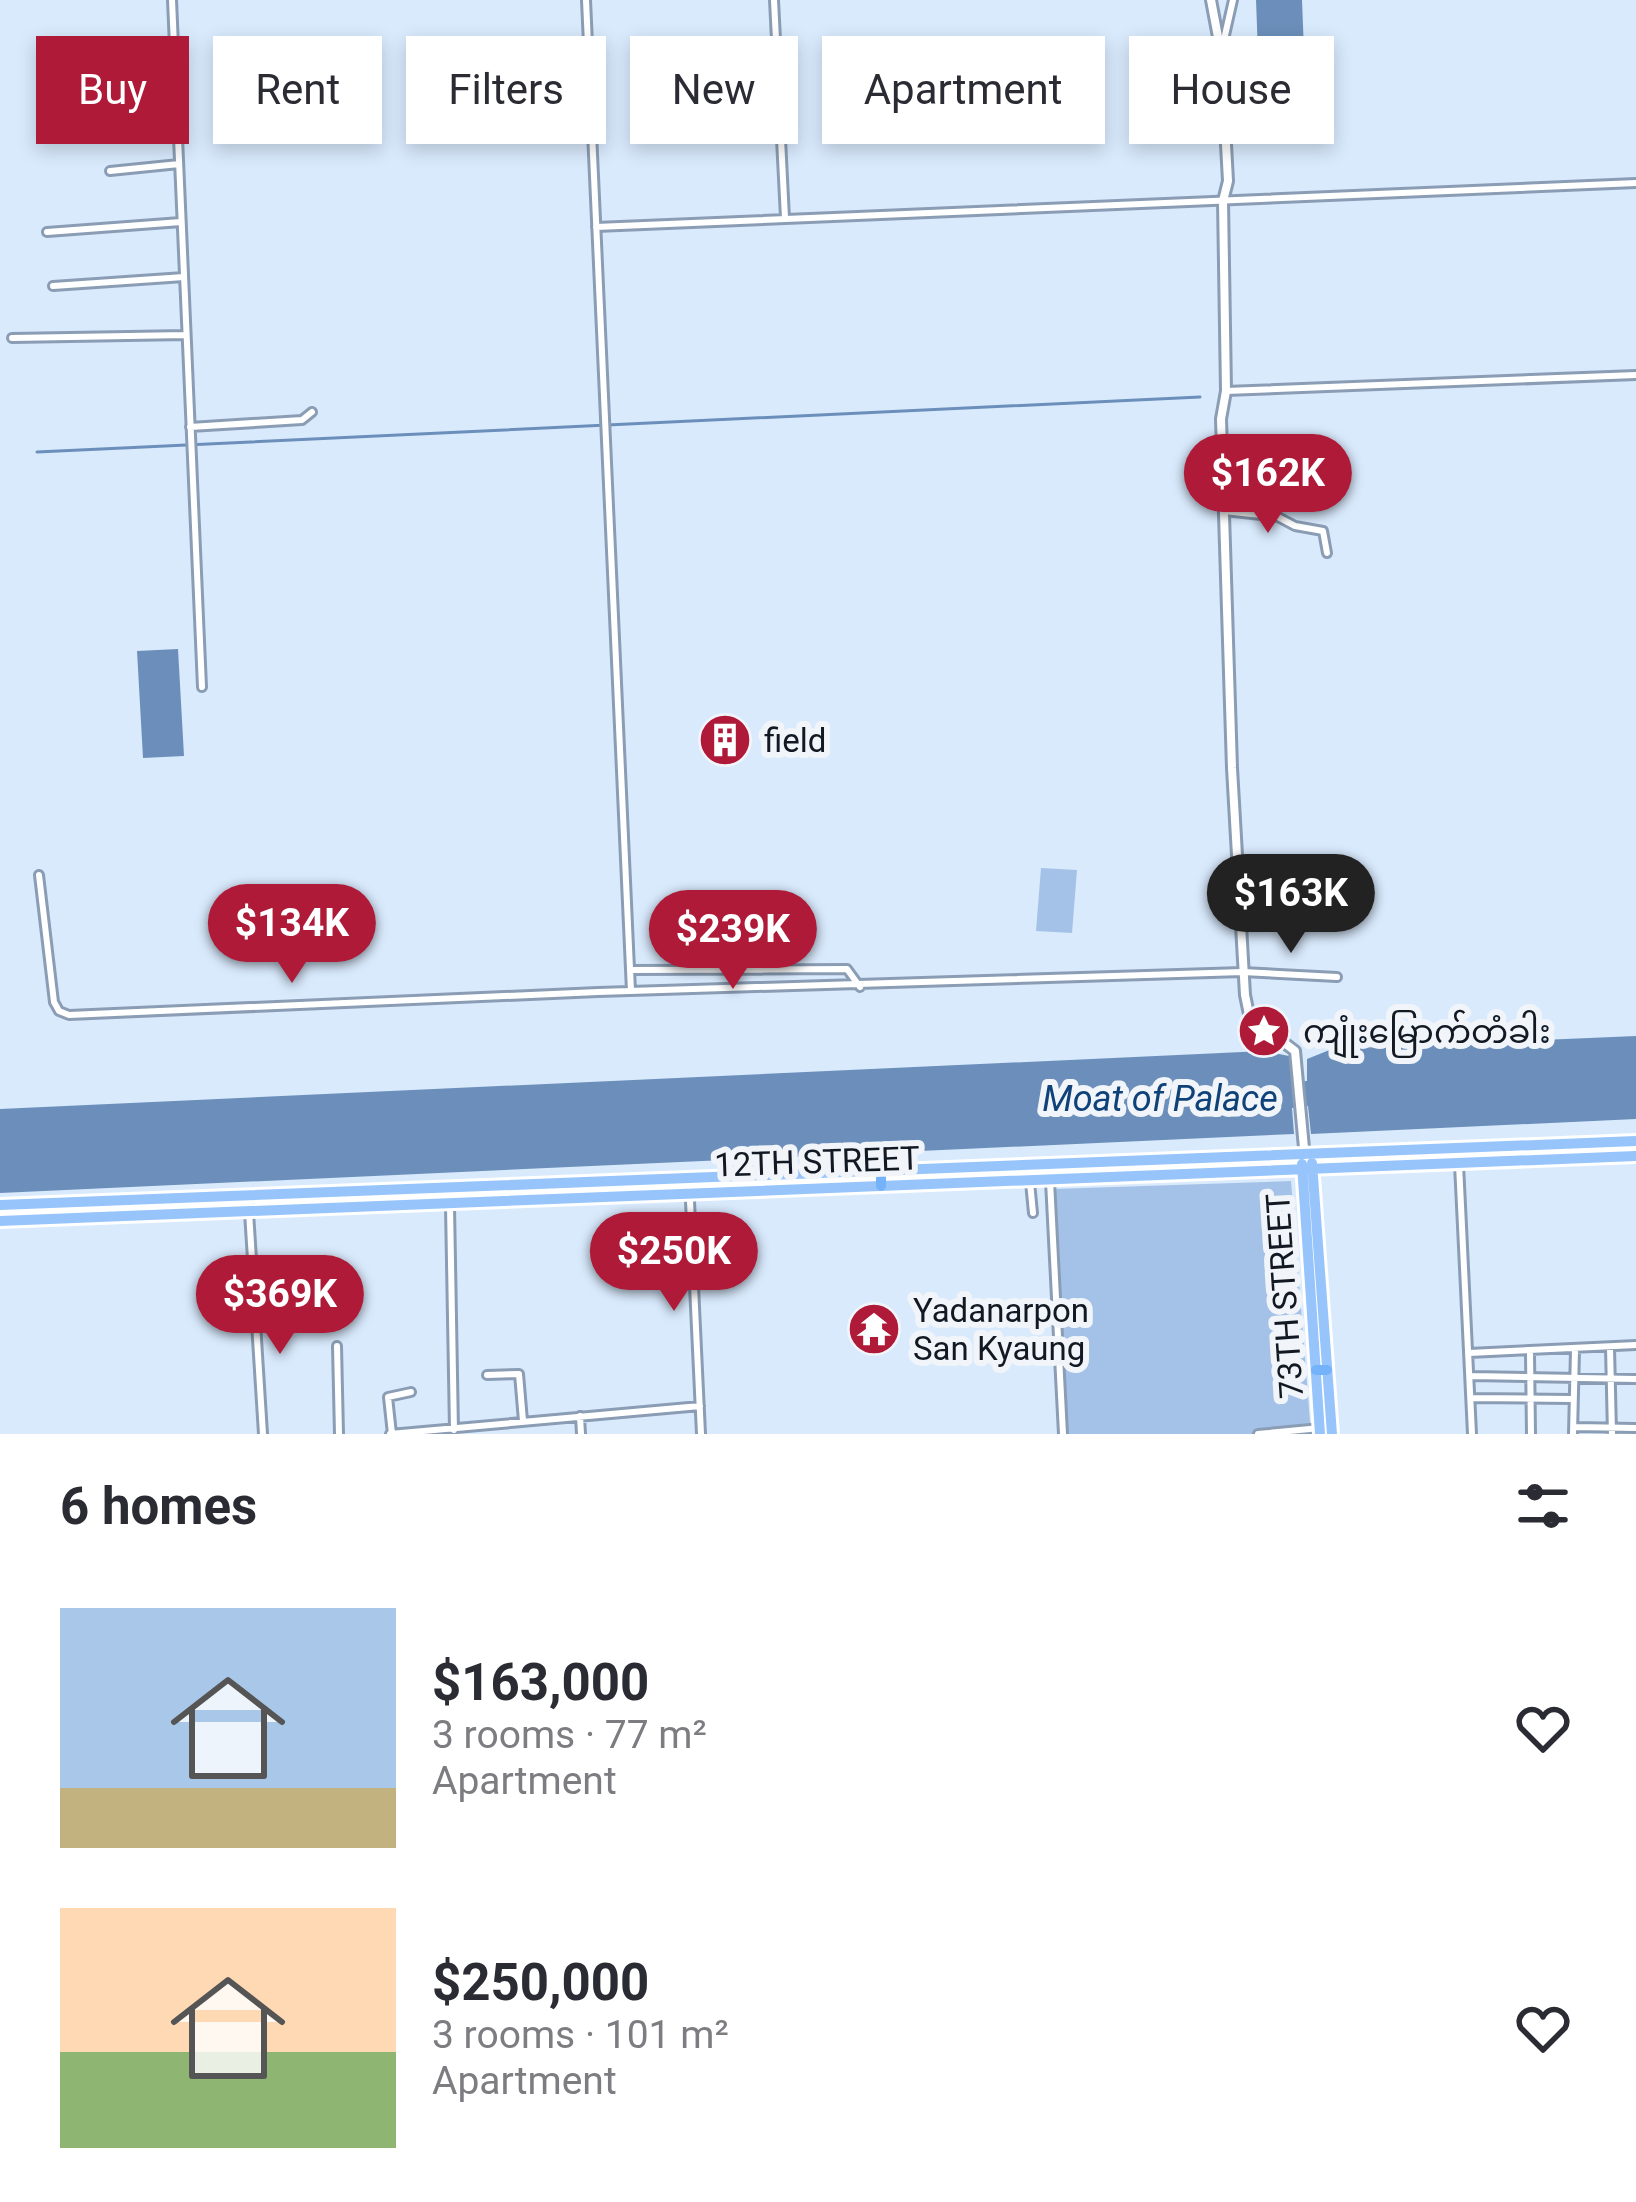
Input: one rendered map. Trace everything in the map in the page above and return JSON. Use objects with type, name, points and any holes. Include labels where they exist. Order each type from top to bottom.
[{"type":"highway","points":[[881,1172],[881,1186]]},
{"type":"main road","name":"12TH STREET","points":[[0,1221],[450,1203],[881,1172],[1636,1141]]},
{"type":"main road","name":"73TH STREET","points":[[1305,1152],[1325,1431]]},
{"type":"main road","name":"12TH STREET","points":[[0,1205],[689,1186],[1030,1182],[1636,1156]]},
{"type":"street","points":[[172,0],[202,687]]},
{"type":"street","points":[[586,0],[631,992]]},
{"type":"street","points":[[774,0],[785,218]]},
{"type":"street","points":[[1211,0],[1218,36]]},
{"type":"street","points":[[1225,36],[1233,0]]},
{"type":"street","points":[[1226,144],[1226,391],[1221,419],[1243,973],[1250,1027],[1285,1042],[1296,1054],[1305,1152]]},
{"type":"street","points":[[110,171],[179,164]]},
{"type":"street","points":[[596,227],[1636,183]]},
{"type":"street","points":[[47,232],[181,222]]},
{"type":"street","points":[[53,286],[184,277]]},
{"type":"street","points":[[12,338],[186,335]]},
{"type":"street","points":[[1226,391],[1636,375]]},
{"type":"street","points":[[190,427],[302,420],[312,412]]},
{"type":"street","points":[[1224,511],[1278,517],[1323,531],[1327,553]]},
{"type":"street","points":[[39,875],[54,1003],[69,1015],[1243,973],[1336,977]]},
{"type":"street","points":[[631,970],[847,969],[860,987]]},
{"type":"street","points":[[771,970],[773,989]]},
{"type":"street","points":[[1459,1164],[1472,1434]]},
{"type":"street","points":[[1049,1181],[1063,1434]]},
{"type":"street","points":[[1030,1182],[1033,1213]]},
{"type":"street","points":[[689,1186],[701,1434]]},
{"type":"street","points":[[248,1196],[263,1434]]},
{"type":"street","points":[[450,1203],[454,1430]]},
{"type":"street","points":[[1469,1353],[1636,1345]]},
{"type":"street","points":[[337,1346],[339,1434]]},
{"type":"street","points":[[1610,1347],[1612,1431]]},
{"type":"street","points":[[1575,1350],[1573,1431],[1636,1428]]},
{"type":"street","points":[[1530,1353],[1531,1434]]},
{"type":"street","points":[[488,1375],[519,1374],[523,1421]]},
{"type":"street","points":[[1470,1376],[1636,1379]]},
{"type":"street","points":[[411,1392],[388,1397],[391,1434],[700,1406]]},
{"type":"street","points":[[1472,1398],[1572,1399]]},
{"type":"street","points":[[580,1416],[581,1434]]},
{"type":"street","points":[[1258,1434],[1325,1431]]},
{"type":"shaded area","points":[[1041,868],[1077,870],[1072,933],[1036,931]]},
{"type":"shaded area","points":[[1291,1181],[1311,1434],[1065,1434],[1054,1189]]},
{"type":"water","points":[[1256,0],[1302,0],[1303,36],[1257,36]]},
{"type":"water","points":[[178,649],[184,756],[143,758],[137,651]]},
{"type":"water","name":"Moat of Palace","points":[[1636,1036],[1636,1119],[1311,1134],[1308,1106],[1292,1108],[1294,1134],[0,1193],[0,1109],[1264,1051],[1289,1056],[1292,1082],[1307,1081],[1307,1059],[1332,1049]]},
{"type":"waterway","points":[[37,452],[1200,397]]},
{"type":"place","name":"field","points":[[725,740]]},
{"type":"place","name":"ကျုံးမြောက်တံခါး","points":[[1264,1031]]},
{"type":"place","name":"Yadanarpon San Kyaung","points":[[874,1329]]}]
